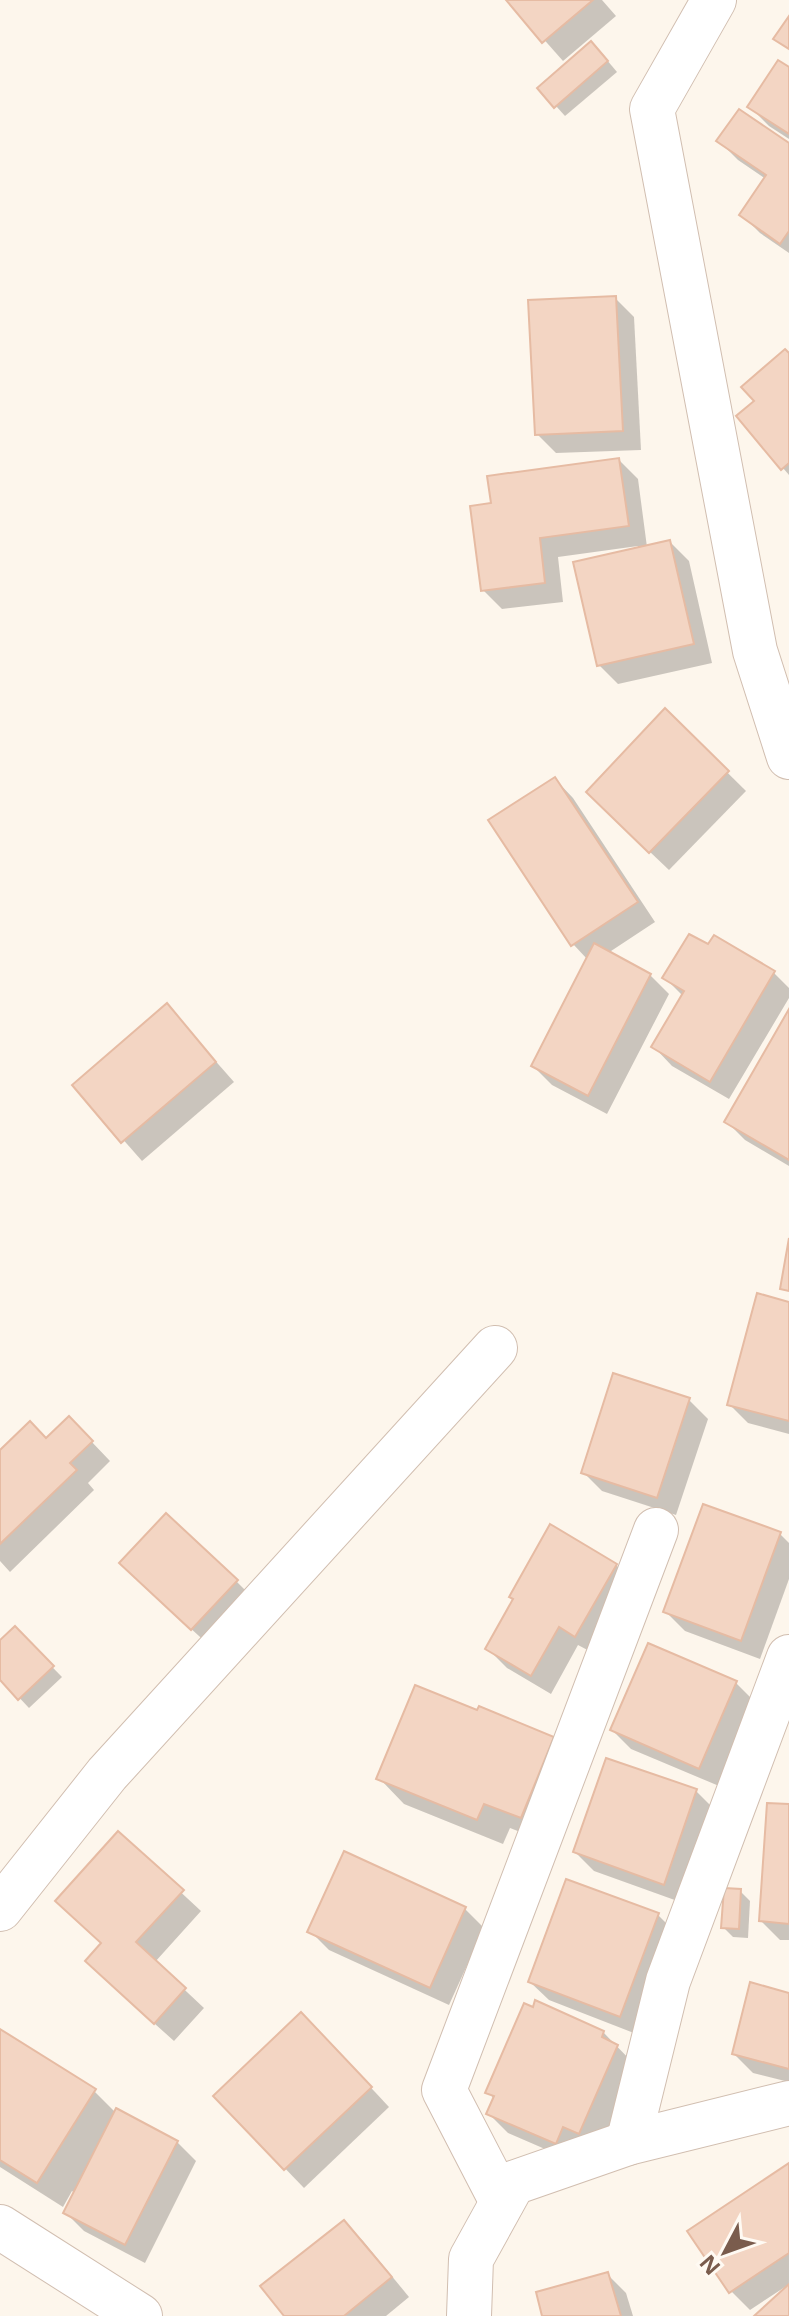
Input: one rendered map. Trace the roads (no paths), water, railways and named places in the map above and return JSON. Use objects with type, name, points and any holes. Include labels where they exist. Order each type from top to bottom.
[{"type":"street","points":[[714,0],[652,109],[755,651],[789,757]]},
{"type":"street","points":[[0,1909],[107,1774],[495,1348]]},
{"type":"street","points":[[502,2202],[444,2090],[656,1530]]},
{"type":"street","points":[[628,2143],[668,1981],[789,1657]]},
{"type":"street","points":[[469,2316],[471,2259],[513,2183],[628,2143],[789,2103]]},
{"type":"street","points":[[0,2227],[140,2316]]}]
